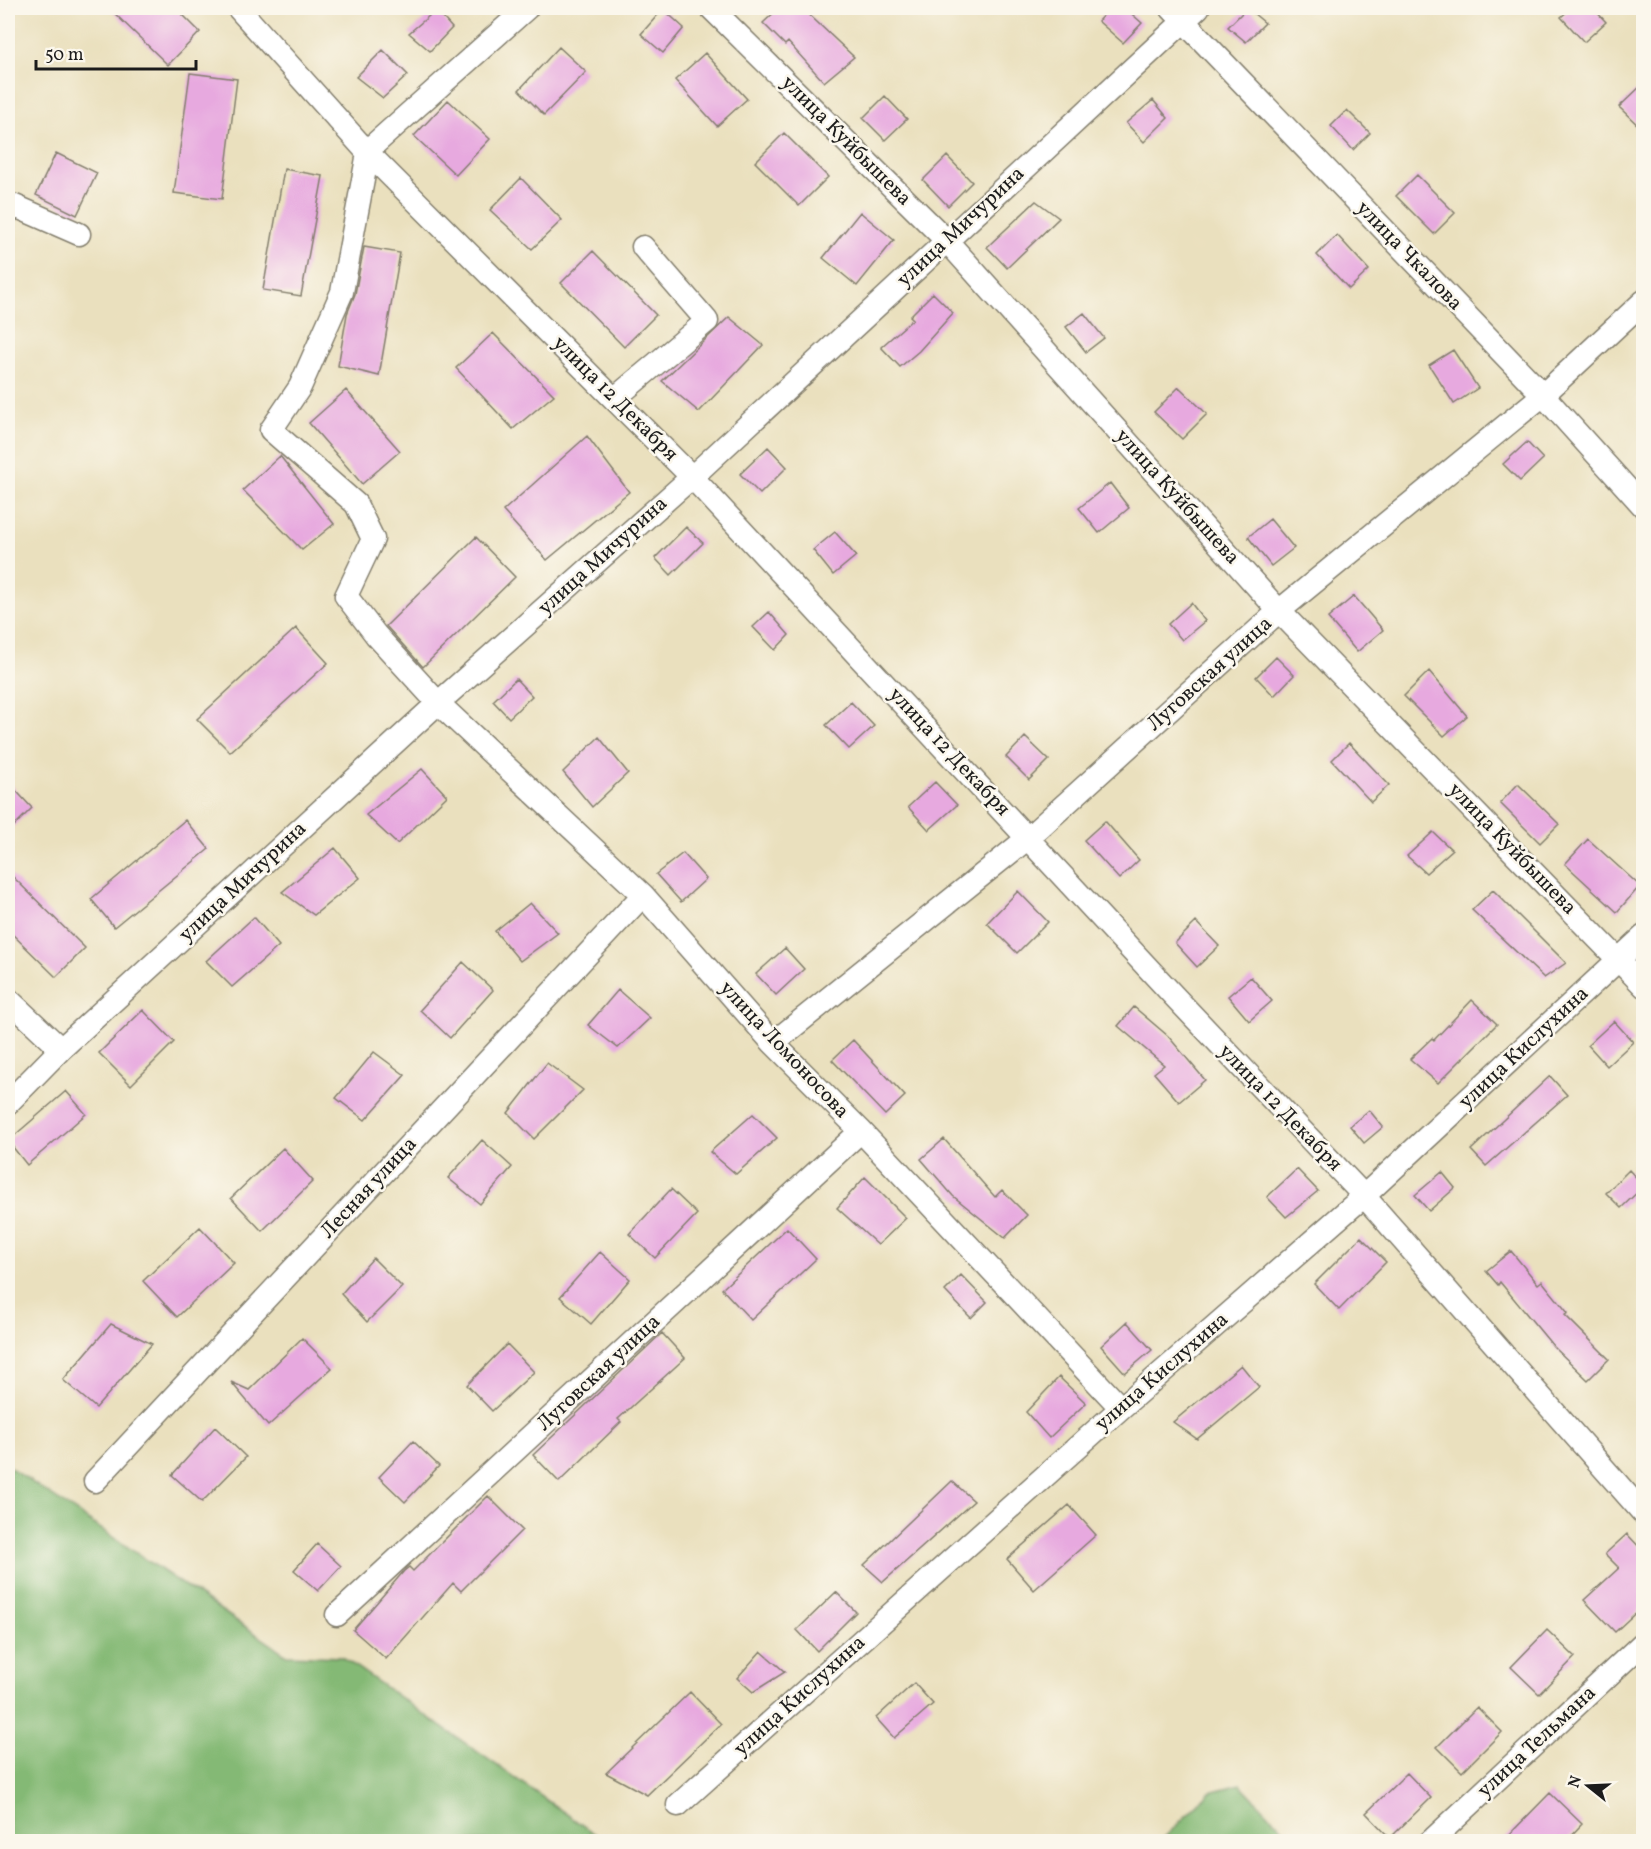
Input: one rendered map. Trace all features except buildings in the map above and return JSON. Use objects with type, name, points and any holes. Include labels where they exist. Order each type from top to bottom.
[{"type":"street","name":"улица 12 Декабря","points":[[238,8],[368,152],[692,477],[1174,996],[1364,1196],[1644,1514]]},
{"type":"street","points":[[368,152],[527,8]]},
{"type":"street","name":"улица Куйбышева","points":[[711,8],[946,240],[1279,611],[1644,986]]},
{"type":"street","name":"улица Мичурина","points":[[8,1103],[61,1049],[438,703],[692,477],[946,240],[1184,12]]},
{"type":"street","name":"улица Чкалова","points":[[1184,12],[1543,395],[1644,507]]},
{"type":"street","name":"улица Ломоносова","points":[[368,152],[342,292],[300,387],[271,430],[356,504],[373,539],[346,596],[376,635],[416,675],[438,703],[643,895],[773,1043],[861,1131],[1121,1407]]},
{"type":"street","points":[[8,212],[15,206],[80,234]]},
{"type":"street","points":[[614,399],[707,321],[643,247]]},
{"type":"street","name":"Луговская улица","points":[[773,1043],[1028,838],[1279,611],[1543,395],[1644,301]]},
{"type":"street","name":"Лесная улица","points":[[95,1481],[643,895]]},
{"type":"street","name":"улица Кислухина","points":[[678,1805],[1121,1407],[1364,1196],[1644,936]]},
{"type":"street","points":[[8,999],[61,1049]]},
{"type":"street","name":"Луговская улица","points":[[337,1615],[861,1131]]},
{"type":"street","name":"улица Тельмана","points":[[1430,1842],[1644,1642]]},
{"type":"green space","points":[[8,1466],[287,1655],[342,1657],[605,1841],[8,1841]]},
{"type":"green space","points":[[1240,1784],[1294,1841],[1161,1841],[1210,1792]]}]
